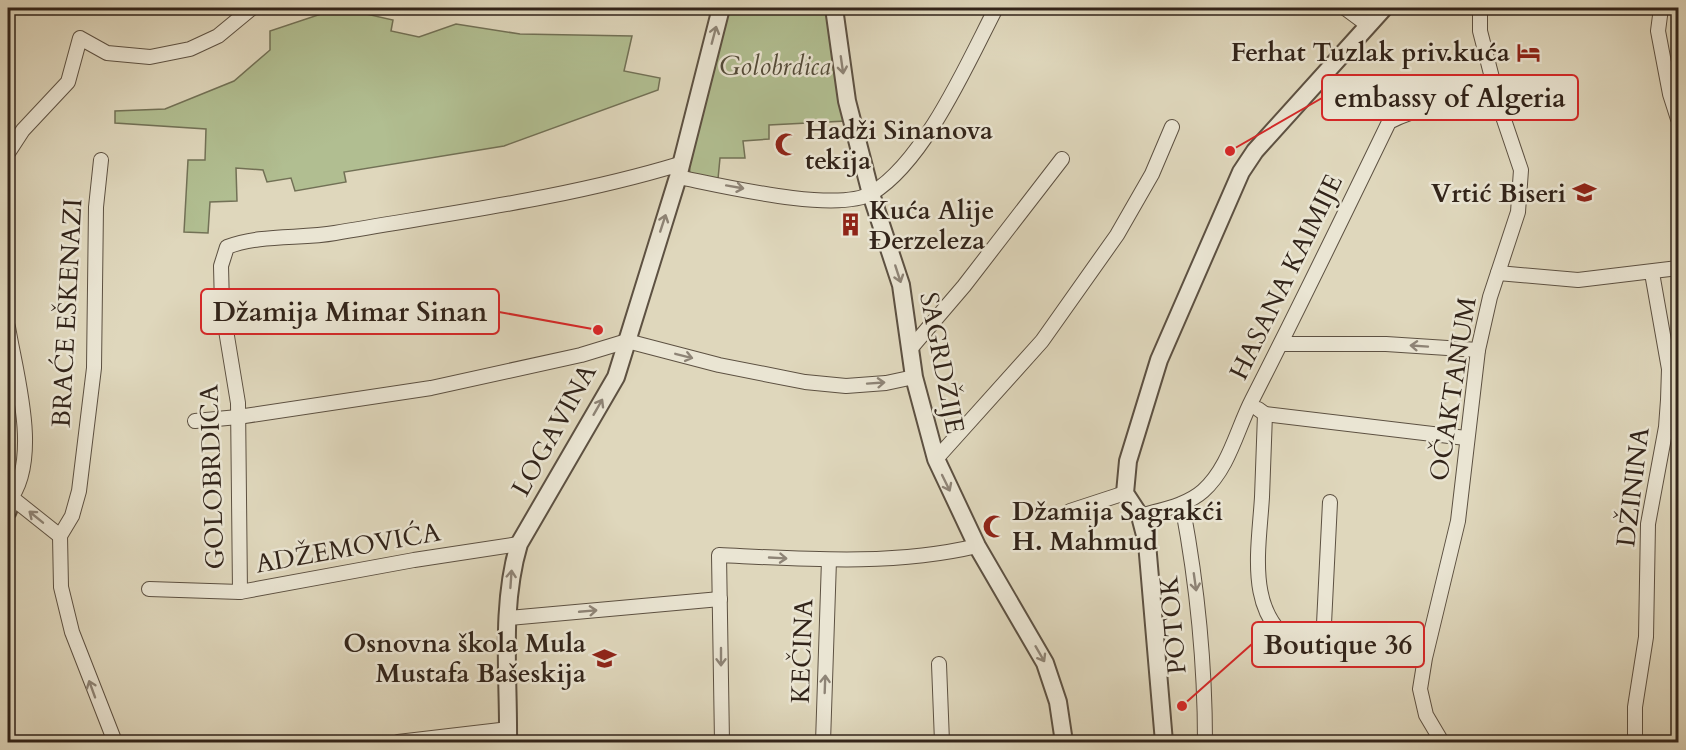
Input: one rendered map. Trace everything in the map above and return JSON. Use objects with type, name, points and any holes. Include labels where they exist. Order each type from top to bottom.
[{"type":"street","points":[[8,153],[23,130],[68,82],[80,38],[107,53],[150,57],[190,49],[218,36],[252,8]]},
{"type":"street","name":"LOGAVINA","points":[[508,736],[512,567],[519,544],[616,377],[679,171],[722,8]]},
{"type":"street","name":"SAGRDŽIJE","points":[[834,8],[847,101],[871,194],[901,285],[914,377],[936,459],[977,546],[1046,663],[1058,702],[1064,742]]},
{"type":"street","points":[[679,171],[801,199],[844,200],[871,194],[896,171],[932,129],[996,8]]},
{"type":"street","points":[[1345,8],[1368,25]]},
{"type":"street","points":[[1164,742],[1147,543],[1140,516],[1125,493],[1128,461],[1160,360],[1240,172],[1255,151],[1384,8]]},
{"type":"street","name":"OČAKTANUM","points":[[1442,742],[1426,715],[1420,689],[1425,658],[1458,521],[1478,350],[1498,273],[1518,212],[1521,170],[1499,105],[1480,31],[1480,8]]},
{"type":"street","points":[[1661,8],[1658,31],[1670,94],[1678,119]]},
{"type":"street","name":"HASANA KAIMIJE","points":[[1140,516],[1182,504],[1203,491],[1228,456],[1251,401],[1282,344],[1389,122],[1407,112],[1426,107],[1499,105]]},
{"type":"street","points":[[936,459],[1042,341],[1118,235],[1152,174],[1172,127]]},
{"type":"street","points":[[911,348],[964,286],[1062,159]]},
{"type":"street","name":"BRAĆE EŠKENAZI","points":[[60,536],[72,516],[79,491],[94,368],[96,207],[101,160]]},
{"type":"street","name":"GOLOBRDICA","points":[[240,591],[238,417],[222,306],[221,266],[227,248],[242,242],[310,237],[530,200],[647,174],[679,171]]},
{"type":"street","points":[[1498,273],[1578,280],[1652,273],[1678,268]]},
{"type":"street","name":"DŽININA","points":[[1635,742],[1635,706],[1646,637],[1648,524],[1668,400],[1669,369],[1652,273]]},
{"type":"street","points":[[8,327],[22,409],[25,447],[20,475],[8,501],[60,536],[61,587],[72,632],[104,719],[115,742]]},
{"type":"street","points":[[195,421],[238,417],[431,388],[581,355],[627,341],[719,365],[805,382],[846,386],[886,383],[914,377]]},
{"type":"street","points":[[1282,344],[1386,344],[1478,350]]},
{"type":"street","points":[[1251,401],[1265,414],[1466,438]]},
{"type":"street","points":[[1265,414],[1258,560],[1260,592],[1274,626],[1284,638],[1300,646],[1310,644],[1324,624],[1330,502]]},
{"type":"street","points":[[1070,511],[1125,493]]},
{"type":"street","name":"POTOK","points":[[1182,504],[1199,618],[1205,742]]},
{"type":"street","name":"ADŽEMOVIĆA","points":[[149,589],[240,591],[519,544]]},
{"type":"street","points":[[722,742],[719,555],[829,560],[950,553],[977,546]]},
{"type":"street","name":"KEČINA","points":[[823,742],[829,560]]},
{"type":"street","points":[[509,618],[720,599]]},
{"type":"street","points":[[939,664],[942,742]]},
{"type":"street","points":[[398,742],[508,736]]},
{"type":"green space","points":[[339,8],[357,8],[357,12],[393,20],[391,31],[419,37],[456,24],[520,34],[632,36],[624,71],[660,78],[658,90],[504,146],[344,172],[346,182],[295,191],[291,178],[267,182],[263,170],[236,168],[237,201],[210,202],[208,233],[184,232],[188,160],[205,160],[206,129],[115,123],[115,111],[165,109],[234,81],[270,50],[270,31]]},
{"type":"green space","name":"Golobrdica","points":[[728,8],[832,8],[846,121],[769,125],[769,139],[743,141],[745,158],[720,158],[718,179],[690,173],[689,165]]},
{"type":"place","name":"Ferhat Tuzlak priv.kuća","points":[[1528,52]]},
{"type":"place","name":"Hadži Sinanova tekija","points":[[787,145]]},
{"type":"place","name":"embassy of Algeria","points":[[1230,151]]},
{"type":"place","name":"Vrtić Biseri","points":[[1584,193]]},
{"type":"place","name":"Kuća Alije Đerzeleza","points":[[851,225]]},
{"type":"place","name":"Džamija Mimar Sinan","points":[[598,330]]},
{"type":"place","name":"Džamija Sagrakći H. Mahmud","points":[[994,526]]},
{"type":"place","name":"Osnovna škola Mula Mustafa Bašeskija","points":[[604,658]]},
{"type":"place","name":"Boutique 36","points":[[1182,706]]}]
